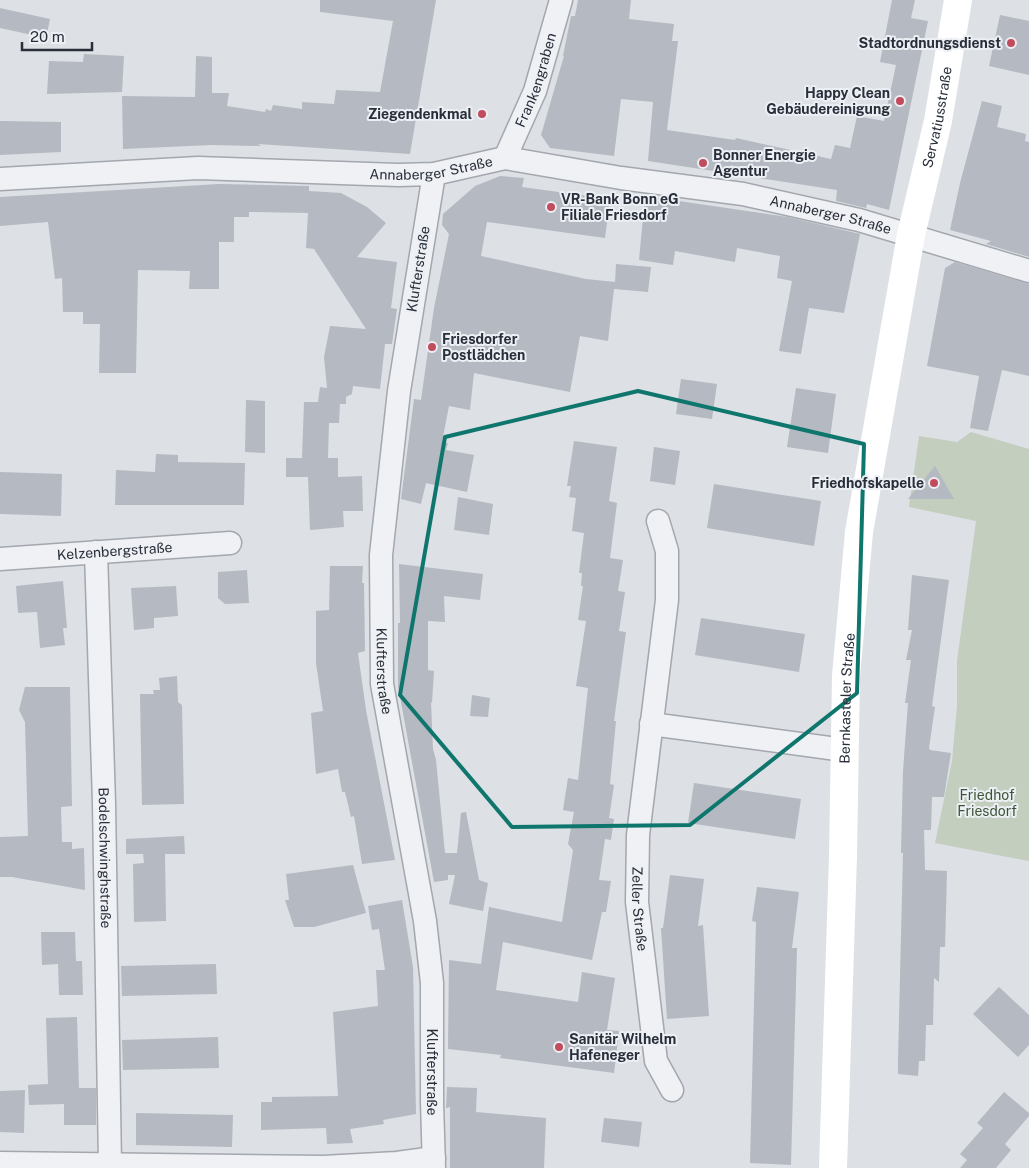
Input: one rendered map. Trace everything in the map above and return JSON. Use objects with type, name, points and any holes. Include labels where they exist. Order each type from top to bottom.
[{"type":"street","name":"Frankengraben","points":[[505,158],[535,90],[561,0]]},
{"type":"street","name":"Servatiusstraße","points":[[911,234],[938,121],[958,0]]},
{"type":"street","name":"Annaberger Straße","points":[[0,179],[198,168],[398,175],[434,174],[505,158],[621,178],[743,194],[911,234],[1029,270]]},
{"type":"street","name":"Klufterstraße","points":[[434,174],[423,232],[397,411],[381,555],[382,684],[425,921],[432,983],[434,1163]]},
{"type":"street","name":"Bernkasteler Straße","points":[[833,1168],[846,676],[859,532],[911,234]]},
{"type":"street","name":"Zeller Straße","points":[[658,521],[667,551],[667,600],[638,834],[636,902],[656,1062],[672,1090]]},
{"type":"street","name":"Kelzenbergstraße","points":[[0,559],[230,543]]},
{"type":"street","name":"Bodelschwinghstraße","points":[[96,552],[104,813],[110,1165]]},
{"type":"street","points":[[651,724],[844,750]]},
{"type":"street","points":[[0,1163],[323,1167],[434,1163]]},
{"type":"highlighted area","points":[[638,391],[864,444],[857,693],[690,825],[512,827],[400,695],[445,437]]},
{"type":"green space","name":"Friedhof Friesdorf","points":[[971,432],[1029,449],[1029,861],[935,843],[952,761],[957,706],[957,661],[976,521],[909,507],[919,436],[957,442]]},
{"type":"building","points":[[320,0],[436,0],[410,154],[258,144],[261,146],[211,145],[123,149],[122,96],[195,97],[196,56],[212,57],[212,93],[229,93],[227,106],[265,112],[266,109],[271,111],[273,105],[302,109],[302,102],[334,104],[336,90],[380,92],[393,21],[320,12]]},
{"type":"building","points":[[578,0],[631,0],[629,19],[674,24],[672,41],[678,41],[667,130],[735,140],[736,138],[831,159],[835,145],[850,148],[857,116],[884,121],[896,65],[880,62],[892,0],[915,0],[911,18],[928,21],[889,210],[867,204],[866,208],[836,201],[837,190],[648,161],[653,102],[621,99],[614,156],[550,148],[541,135],[564,56],[571,16],[575,16]]},
{"type":"building","points":[[0,8],[50,19],[46,38],[0,28]]},
{"type":"building","name":"Stadtordnungsdienst","points":[[1000,15],[1029,21],[1029,75],[989,66]]},
{"type":"building","points":[[84,54],[124,56],[122,92],[47,94],[49,61],[83,62]]},
{"type":"building","points":[[982,101],[1002,106],[997,127],[1026,134],[1025,141],[1029,142],[1029,257],[986,244],[991,241],[950,230],[960,183]]},
{"type":"building","points":[[0,121],[61,122],[61,152],[0,155]]},
{"type":"building","points":[[500,176],[524,178],[522,187],[610,199],[605,238],[487,222],[481,256],[586,279],[615,282],[616,264],[651,267],[648,292],[614,289],[608,341],[580,336],[570,392],[474,373],[470,410],[449,406],[442,442],[448,443],[446,450],[474,455],[467,492],[426,483],[421,504],[401,499],[414,399],[421,400],[434,308],[449,234],[442,225],[443,214],[475,186]]},
{"type":"building","points":[[219,184],[309,186],[309,191],[341,193],[367,207],[386,223],[357,257],[397,262],[391,308],[397,309],[392,344],[385,344],[380,389],[353,386],[352,394],[346,397],[346,404],[340,404],[339,423],[329,423],[328,458],[338,458],[338,477],[362,476],[363,511],[343,511],[344,527],[310,530],[308,477],[286,477],[286,458],[302,458],[304,402],[318,402],[320,387],[327,388],[324,357],[330,326],[366,329],[314,249],[306,248],[308,213],[249,212],[249,217],[234,217],[234,242],[219,242],[219,289],[189,289],[190,271],[138,270],[136,373],[99,373],[100,324],[83,324],[83,312],[63,312],[62,278],[55,279],[48,222],[0,226],[0,197]]},
{"type":"building","points":[[645,196],[788,217],[860,234],[844,313],[809,308],[801,354],[779,351],[792,281],[777,278],[780,256],[737,248],[735,262],[675,251],[673,265],[639,260]]},
{"type":"building","points":[[955,262],[1029,284],[1029,376],[1002,370],[988,431],[970,428],[979,376],[927,366],[945,268]]},
{"type":"building","points":[[681,379],[717,384],[712,419],[676,414]]},
{"type":"building","points":[[796,388],[836,394],[828,453],[787,447]]},
{"type":"building","points":[[246,400],[265,401],[265,453],[245,452]]},
{"type":"building","points":[[574,441],[617,447],[609,501],[617,503],[610,558],[623,560],[618,591],[625,592],[619,631],[626,632],[614,721],[616,721],[610,784],[614,785],[609,818],[614,819],[611,840],[605,839],[599,880],[611,881],[606,912],[602,912],[592,960],[503,942],[496,990],[578,1002],[582,972],[615,978],[607,1030],[619,1031],[614,1073],[500,1058],[501,1055],[448,1049],[449,960],[481,964],[489,907],[562,922],[573,850],[568,844],[574,812],[563,810],[568,778],[578,780],[588,688],[576,686],[586,621],[578,620],[583,586],[581,586],[582,573],[579,573],[584,533],[572,531],[576,498],[569,497],[571,486],[567,486]]},
{"type":"building","points":[[654,447],[680,451],[675,485],[650,481]]},
{"type":"building","points":[[156,454],[178,455],[178,462],[245,463],[244,505],[115,505],[116,470],[155,472]]},
{"type":"building","name":"Friedhofskapelle","points":[[935,466],[954,499],[908,499]]},
{"type":"building","points":[[0,472],[62,474],[61,516],[0,514]]},
{"type":"building","points":[[714,484],[821,501],[814,546],[707,528]]},
{"type":"building","points":[[458,497],[493,504],[489,535],[454,530]]},
{"type":"building","points":[[399,564],[483,574],[480,600],[444,596],[445,622],[428,621],[428,670],[434,671],[431,702],[433,749],[436,760],[445,853],[457,853],[461,813],[466,812],[479,880],[488,883],[483,911],[449,904],[455,875],[448,875],[448,880],[434,882],[398,686]]},
{"type":"building","points":[[330,566],[363,566],[365,651],[358,653],[366,710],[395,860],[362,864],[354,816],[351,817],[345,792],[342,792],[338,769],[316,774],[311,713],[323,711],[316,663],[316,611],[329,610]]},
{"type":"building","points":[[247,570],[249,603],[225,604],[218,598],[218,572]]},
{"type":"building","points":[[912,575],[949,580],[932,706],[935,707],[929,748],[930,750],[951,753],[944,797],[932,797],[931,830],[924,830],[925,870],[947,871],[945,947],[940,947],[939,982],[934,978],[933,1025],[926,1025],[925,1061],[919,1061],[918,1076],[898,1074],[903,771],[908,703],[905,703],[911,660],[906,660],[912,630],[908,630]]},
{"type":"building","points":[[63,581],[67,628],[63,628],[65,645],[40,648],[37,612],[18,613],[16,586]]},
{"type":"building","points":[[176,586],[178,616],[154,618],[154,628],[134,630],[131,588]]},
{"type":"building","points":[[701,618],[805,634],[799,672],[695,655]]},
{"type":"building","points":[[177,676],[178,702],[182,705],[184,804],[142,805],[140,694],[154,694],[153,690],[160,690],[159,678]]},
{"type":"building","points":[[25,687],[70,687],[72,806],[61,807],[62,842],[72,842],[72,849],[84,848],[85,890],[12,877],[0,877],[0,837],[28,836],[25,722],[19,710]]},
{"type":"building","points":[[472,695],[490,698],[488,717],[470,716]]},
{"type":"building","points":[[694,783],[801,799],[795,839],[688,823]]},
{"type":"building","points":[[184,836],[185,854],[165,854],[166,921],[134,922],[133,864],[144,863],[143,854],[126,854],[126,839]]},
{"type":"building","points":[[353,865],[366,913],[314,927],[294,927],[285,900],[289,900],[286,874]]},
{"type":"building","points":[[670,875],[704,879],[698,926],[703,925],[709,1016],[667,1019],[661,928],[663,928]]},
{"type":"building","points":[[757,887],[799,892],[792,948],[797,948],[791,1165],[750,1163],[756,922],[752,921]]},
{"type":"building","points":[[402,900],[413,967],[416,1114],[383,1120],[384,1124],[350,1129],[353,1143],[327,1144],[326,1128],[261,1130],[261,1102],[272,1102],[272,1097],[338,1096],[333,1012],[378,1006],[376,970],[385,970],[379,929],[372,930],[368,906]]},
{"type":"building","points":[[41,932],[75,932],[76,961],[82,961],[83,995],[59,995],[58,964],[42,965]]},
{"type":"building","points":[[216,964],[217,994],[122,996],[121,966]]},
{"type":"building","points":[[999,987],[1029,1015],[1029,1045],[1018,1057],[973,1014]]},
{"type":"building","points":[[77,1017],[79,1088],[96,1088],[96,1125],[64,1125],[64,1104],[29,1105],[28,1085],[48,1084],[46,1018]]},
{"type":"building","points":[[218,1037],[219,1068],[123,1070],[122,1040]]},
{"type":"building","points":[[447,1087],[477,1088],[476,1112],[546,1118],[544,1168],[450,1168],[450,1107],[446,1108]]},
{"type":"building","points":[[25,1090],[24,1133],[0,1132],[0,1091]]},
{"type":"building","points":[[1004,1092],[1029,1113],[1029,1116],[1005,1144],[1011,1150],[996,1168],[960,1168],[967,1160],[960,1154],[983,1128],[977,1123]]},
{"type":"building","points":[[136,1113],[233,1115],[232,1147],[136,1145]]},
{"type":"building","points":[[604,1118],[642,1122],[639,1147],[601,1142]]},
{"type":"place","name":"Stadtordnungsdienst","points":[[1011,43]]},
{"type":"place","name":"Happy Clean Gebäudereinigung","points":[[900,101]]},
{"type":"place","name":"Ziegendenkmal","points":[[482,114]]},
{"type":"place","name":"Bonner Energie Agentur","points":[[703,163]]},
{"type":"place","name":"VR-Bank Bonn eG Filiale Friesdorf","points":[[551,207]]},
{"type":"place","name":"Friesdorfer Postlädchen","points":[[432,347]]},
{"type":"place","name":"Friedhofskapelle","points":[[934,483]]},
{"type":"place","name":"Sanitär Wilhelm Hafeneger","points":[[559,1047]]}]
